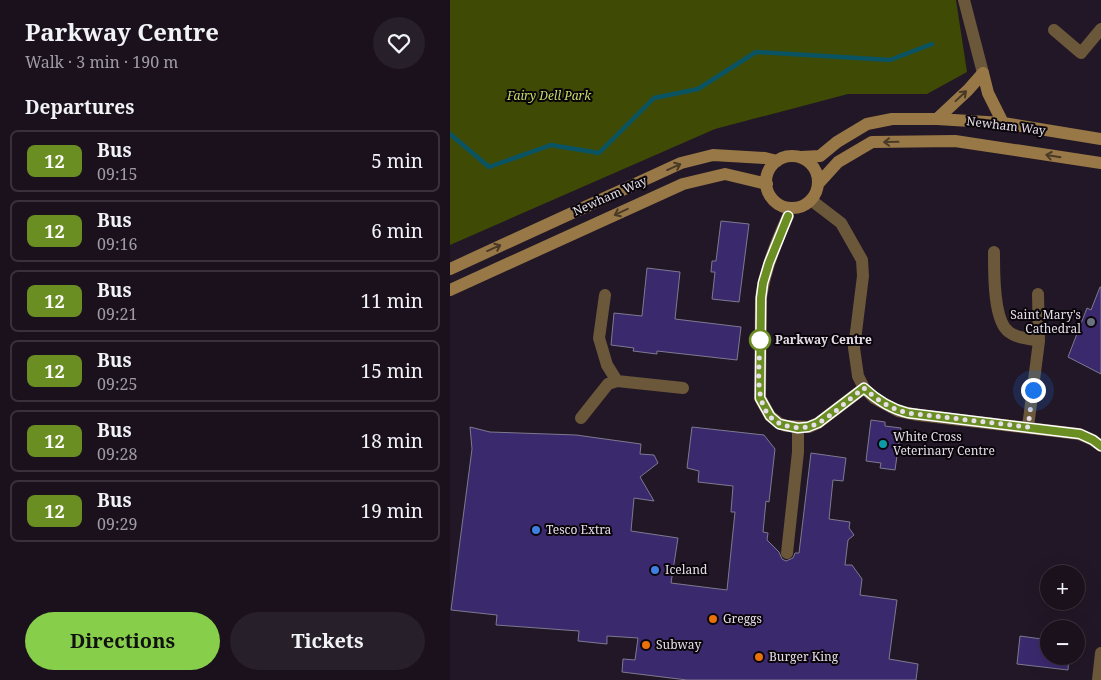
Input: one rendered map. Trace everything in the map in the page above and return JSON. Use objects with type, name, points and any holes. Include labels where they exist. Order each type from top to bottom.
[{"type":"street","points":[[964,0],[988,93],[1003,123]]},
{"type":"street","points":[[1054,30],[1081,53],[1101,30]]},
{"type":"street","points":[[937,119],[984,72]]},
{"type":"street","name":"Newham Way","points":[[450,268],[681,163],[713,155],[765,158],[777,161],[785,157],[820,156],[837,142],[867,124],[892,119],[937,119],[1003,123],[1101,139]]},
{"type":"street","name":"Newham Way","points":[[811,200],[816,193],[818,184],[838,162],[872,142],[955,141],[1101,163]]},
{"type":"street","points":[[801,157],[815,169],[818,184]]},
{"type":"street","points":[[777,161],[771,167],[767,184],[773,198],[779,204],[788,207],[797,207],[811,200],[841,223],[862,260],[863,276],[854,348],[858,376],[864,388],[874,398],[893,408],[918,416],[1080,434],[1101,446]]},
{"type":"street","name":"Newham Way","points":[[450,290],[683,184],[724,174],[767,184]]},
{"type":"street","points":[[788,216],[763,283],[761,298],[760,398],[770,416],[779,424],[798,428],[818,423],[864,388]]},
{"type":"street","points":[[994,252],[994,287],[1002,326],[1010,334],[1039,341]]},
{"type":"street","points":[[1028,427],[1039,341],[1038,294]]},
{"type":"street","points":[[605,295],[599,338],[607,364],[617,381]]},
{"type":"street","points":[[581,418],[608,384],[617,381],[683,388]]},
{"type":"street","points":[[787,553],[798,452],[798,428]]},
{"type":"street","points":[[1098,680],[1101,653]]},
{"type":"green space","name":"Fairy Dell Park","points":[[450,0],[956,0],[967,72],[927,94],[848,94],[715,129],[450,245]]},
{"type":"building","points":[[721,221],[749,224],[739,302],[712,299],[715,272],[711,272],[712,261],[716,261]]},
{"type":"building","points":[[647,268],[680,272],[675,319],[741,327],[737,360],[657,351],[657,354],[633,351],[634,348],[611,345],[614,313],[642,316]]},
{"type":"building","name":"Saint Mary's Cathedral","points":[[1100,287],[1101,374],[1068,357],[1087,308],[1091,310]]},
{"type":"building","name":"White Cross Veterinary Centre","points":[[871,420],[885,422],[885,426],[901,428],[895,470],[880,468],[881,463],[866,461]]},
{"type":"building","points":[[470,427],[490,432],[576,435],[641,444],[640,454],[654,455],[658,463],[640,477],[654,501],[634,498],[631,531],[678,538],[671,583],[727,590],[735,512],[731,512],[733,486],[698,482],[699,471],[687,468],[692,427],[764,435],[775,449],[769,502],[766,501],[763,532],[768,533],[767,540],[779,552],[782,559],[786,561],[793,558],[795,553],[799,553],[811,453],[846,458],[843,481],[833,480],[829,519],[850,522],[849,528],[854,535],[848,540],[845,565],[852,565],[862,579],[860,595],[897,600],[889,659],[918,664],[916,680],[687,680],[622,672],[623,659],[635,660],[638,638],[607,636],[607,644],[578,641],[579,631],[496,625],[497,615],[451,610],[472,449]]},
{"type":"building","points":[[1020,636],[1040,639],[1040,665],[1068,665],[1068,670],[1017,664]]},
{"type":"waterway","points":[[450,134],[489,167],[551,145],[599,153],[654,98],[698,89],[756,52],[890,60],[932,44]]},
{"type":"bus line","name":"12","points":[[788,216],[769,263],[761,298],[760,398],[764,408],[779,424],[798,428],[818,423],[864,388],[874,398],[898,411],[918,416],[1080,434],[1101,446]]},
{"type":"place","name":"Saint Mary's Cathedral","points":[[1091,322]]},
{"type":"place","name":"Parkway Centre","points":[[760,340]]},
{"type":"place","name":"White Cross Veterinary Centre","points":[[883,444]]},
{"type":"place","name":"Tesco Extra","points":[[536,530]]},
{"type":"place","name":"Iceland","points":[[655,570]]},
{"type":"place","name":"Greggs","points":[[713,619]]},
{"type":"place","name":"Subway","points":[[646,645]]},
{"type":"place","name":"Burger King","points":[[759,657]]},
{"type":"route","points":[[760,340],[760,398],[770,416],[779,424],[786,426],[798,428],[818,423],[864,388],[874,398],[898,411],[918,416],[1028,427],[1033,390]]}]
